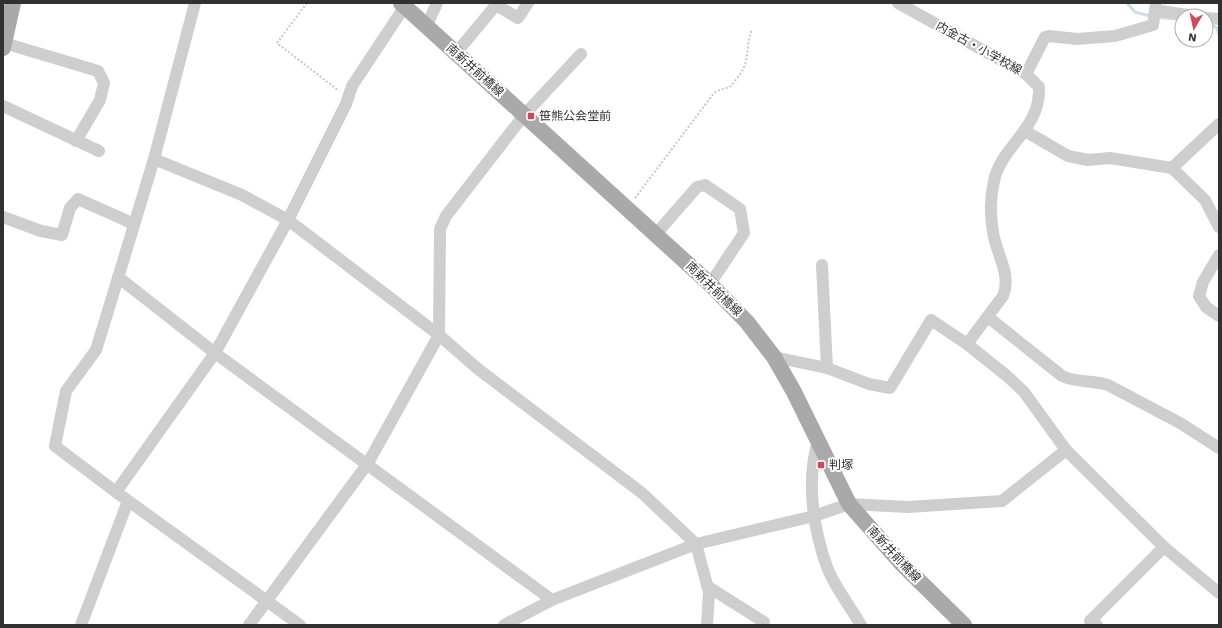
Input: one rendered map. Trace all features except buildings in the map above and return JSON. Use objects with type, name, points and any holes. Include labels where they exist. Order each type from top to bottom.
[{"type":"main road","points":[[4,46],[6,20],[13,3]]},
{"type":"main road","name":"南新井前橋線","points":[[403,5],[656,234],[710,284],[747,322],[774,357],[794,392],[849,504],[896,558],[964,625]]},
{"type":"street","points":[[195,3],[154,159],[96,350],[66,391],[55,446],[128,501],[300,625]]},
{"type":"street","points":[[426,27],[437,3]]},
{"type":"street","points":[[456,53],[496,5],[518,18],[528,3]]},
{"type":"street","name":"内金古・小学校線","points":[[898,3],[1026,74],[1038,87],[1039,96],[1025,131],[1008,151],[994,179],[990,215],[993,234],[1006,272],[1007,287],[1003,296],[967,344]]},
{"type":"street","points":[[116,492],[215,353],[288,220],[348,98],[352,86],[403,5]]},
{"type":"street","points":[[1026,74],[1045,37],[1050,36],[1077,39],[1115,36],[1153,25],[1156,7],[1174,11]]},
{"type":"street","points":[[4,46],[98,71],[104,83],[100,100],[76,140]]},
{"type":"street","points":[[249,625],[368,463],[439,335],[440,229],[446,216],[524,115],[581,54]]},
{"type":"street","points":[[3,106],[99,151]]},
{"type":"street","points":[[1172,168],[1219,124]]},
{"type":"street","points":[[1025,131],[1068,156],[1088,160],[1118,159],[1172,168],[1205,200],[1219,227]]},
{"type":"street","points":[[154,159],[242,194],[288,220],[439,335],[478,369],[642,493],[696,544],[709,592],[707,625]]},
{"type":"street","points":[[656,234],[697,187],[705,185],[740,209],[744,233],[710,284]]},
{"type":"street","points":[[3,217],[41,231],[62,235],[70,208],[78,199],[134,224]]},
{"type":"street","points":[[1219,255],[1203,282],[1199,296],[1206,307],[1219,316]]},
{"type":"street","points":[[822,265],[827,368]]},
{"type":"street","points":[[118,277],[215,353],[368,463],[552,600]]},
{"type":"street","points":[[988,317],[1062,376],[1070,380],[1095,381],[1108,385],[1180,423],[1219,448]]},
{"type":"street","points":[[774,357],[827,368],[862,382],[890,388],[931,320],[967,344],[1007,376],[1024,392],[1066,450],[1164,547],[1219,593]]},
{"type":"street","points":[[818,441],[812,460],[814,516],[827,568],[861,625]]},
{"type":"street","points":[[504,625],[552,600],[696,544],[814,516],[849,504],[908,507],[1002,501],[1066,450]]},
{"type":"street","points":[[81,625],[128,501]]},
{"type":"street","points":[[1097,625],[1090,621],[1164,547]]},
{"type":"street","points":[[707,586],[764,622]]},
{"type":"path","points":[[307,3],[277,43],[348,98]]},
{"type":"path","points":[[627,209],[714,93],[719,89],[731,86],[745,69],[747,63],[748,40],[752,29]]},
{"type":"waterway","points":[[1127,3],[1135,12],[1150,16]]},
{"type":"waterway","points":[[1156,17],[1174,19]]},
{"type":"waterway","points":[[1214,26],[1217,28],[1219,35]]},
{"type":"place","name":"笹熊公会堂前","points":[[531,116]]},
{"type":"place","name":"判塚","points":[[821,465]]}]
